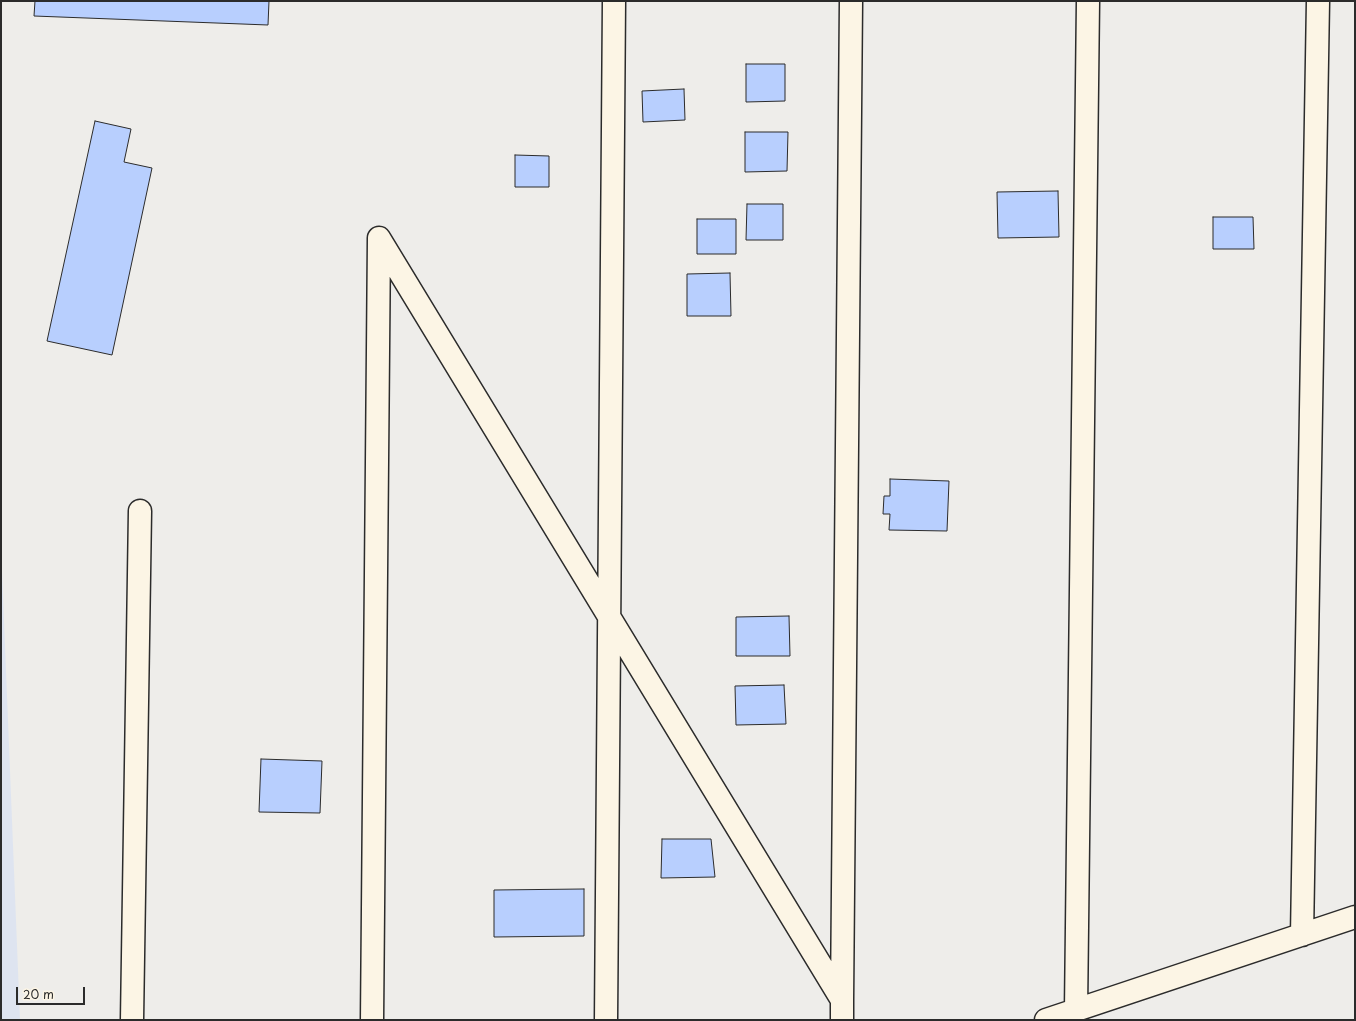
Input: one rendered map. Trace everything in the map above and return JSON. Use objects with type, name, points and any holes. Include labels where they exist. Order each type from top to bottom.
[{"type":"street","points":[[606,1020],[614,1]]},
{"type":"street","points":[[842,1010],[851,1]]},
{"type":"street","points":[[1076,1010],[1088,1]]},
{"type":"street","points":[[1302,935],[1318,1]]},
{"type":"street","points":[[372,1020],[379,238],[609,616],[842,1010]]},
{"type":"street","points":[[132,1020],[140,511]]},
{"type":"street","points":[[1046,1020],[1355,917]]},
{"type":"shaded area","points":[[1,546],[20,1020],[1,1020]]},
{"type":"building","points":[[35,1],[269,1],[268,25],[34,16]]},
{"type":"building","points":[[746,64],[785,64],[785,101],[746,102]]},
{"type":"building","points":[[684,89],[685,120],[643,122],[642,91]]},
{"type":"building","points":[[95,121],[131,129],[124,162],[152,168],[112,355],[47,341]]},
{"type":"building","points":[[745,132],[788,132],[787,171],[745,172]]},
{"type":"building","points":[[515,155],[549,156],[549,187],[515,187]]},
{"type":"building","points":[[1058,191],[1059,237],[998,238],[997,192]]},
{"type":"building","points":[[747,204],[783,204],[783,240],[746,240]]},
{"type":"building","points":[[1213,217],[1253,217],[1254,249],[1213,249]]},
{"type":"building","points":[[697,219],[736,219],[736,254],[697,254]]},
{"type":"building","points":[[730,273],[731,316],[687,316],[687,274]]},
{"type":"building","points":[[890,479],[949,481],[947,531],[889,530],[890,514],[883,514],[884,496],[890,496]]},
{"type":"building","points":[[789,616],[790,656],[736,656],[736,617]]},
{"type":"building","points":[[784,685],[786,724],[736,725],[735,686]]},
{"type":"building","points":[[261,759],[322,761],[320,813],[259,812]]},
{"type":"building","points":[[662,839],[711,839],[715,877],[661,878]]},
{"type":"building","points":[[584,889],[584,936],[494,937],[494,890]]}]
